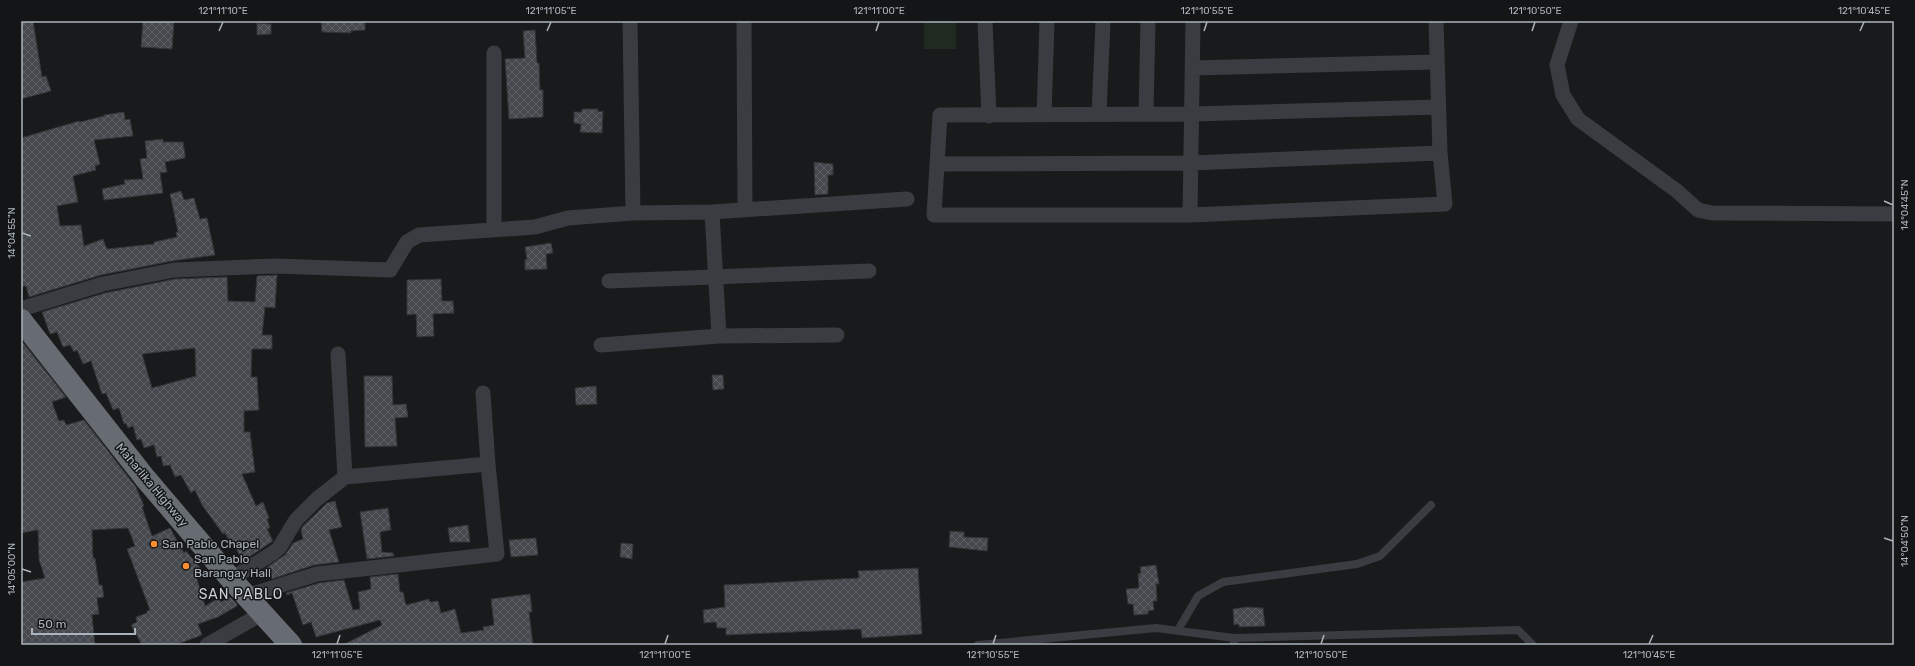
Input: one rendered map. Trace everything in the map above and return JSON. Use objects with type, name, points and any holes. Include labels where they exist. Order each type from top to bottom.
[{"type":"highway","name":"Maharlika Highway","points":[[21,320],[140,472],[231,579],[291,645]]},
{"type":"street","points":[[630,21],[634,213]]},
{"type":"street","points":[[744,21],[745,209]]},
{"type":"street","points":[[985,21],[989,116]]},
{"type":"street","points":[[1044,115],[1047,21]]},
{"type":"street","points":[[1099,114],[1103,21]]},
{"type":"street","points":[[1146,114],[1148,21]]},
{"type":"street","points":[[1190,215],[1193,114],[1193,21]]},
{"type":"street","points":[[1436,21],[1436,62],[1438,107],[1440,153],[1445,204],[1190,215],[934,215],[940,115],[1193,114],[1438,107]]},
{"type":"street","points":[[1571,21],[1557,65],[1563,95],[1578,118],[1677,191],[1698,210],[1712,213],[1894,214]]},
{"type":"street","points":[[494,53],[494,230]]},
{"type":"street","points":[[1192,68],[1436,62]]},
{"type":"street","points":[[937,164],[1192,163],[1440,153]]},
{"type":"street","points":[[21,309],[103,284],[174,270],[276,266],[390,270],[407,242],[419,235],[535,227],[568,218],[634,213],[712,212],[907,199]]},
{"type":"street","points":[[712,212],[719,336]]},
{"type":"street","points":[[609,281],[869,270]]},
{"type":"street","points":[[601,345],[719,336],[837,335]]},
{"type":"street","points":[[338,354],[345,477]]},
{"type":"street","points":[[246,596],[316,574],[497,554],[488,464],[483,392]]},
{"type":"street","points":[[231,579],[273,553],[278,548],[296,520],[317,499],[345,477],[488,464]]},
{"type":"street","points":[[207,645],[263,613]]},
{"type":"lane","points":[[1178,630],[1198,596],[1223,582],[1357,564],[1380,556],[1431,505]]},
{"type":"lane","points":[[978,645],[1156,628],[1178,630],[1234,641],[1518,630],[1533,645]]},
{"type":"shaded area","points":[[924,21],[956,21],[956,49],[924,49]]},
{"type":"building","points":[[21,21],[33,21],[42,77],[46,76],[51,91],[21,99]]},
{"type":"building","points":[[143,21],[174,21],[172,49],[141,47]]},
{"type":"building","points":[[321,21],[365,21],[365,30],[351,31],[351,33],[322,32]]},
{"type":"building","points":[[257,23],[271,24],[271,34],[257,35]]},
{"type":"building","points":[[535,30],[537,63],[539,63],[540,90],[543,90],[543,117],[509,119],[505,59],[525,58],[523,31]]},
{"type":"building","points":[[582,109],[598,109],[598,112],[603,111],[602,133],[580,132],[581,124],[574,123],[574,112],[582,112]]},
{"type":"building","points":[[124,112],[125,120],[130,119],[133,136],[94,140],[100,164],[95,166],[96,170],[73,176],[78,202],[57,206],[60,226],[81,225],[84,246],[103,239],[107,249],[154,244],[154,242],[177,237],[176,232],[178,232],[170,194],[181,191],[184,200],[194,198],[200,219],[207,218],[215,255],[172,261],[101,275],[29,297],[26,286],[21,287],[21,138],[79,121]]},
{"type":"building","points":[[163,139],[163,142],[183,142],[185,158],[165,162],[167,172],[160,173],[163,193],[104,200],[102,189],[125,184],[124,180],[143,179],[140,159],[147,158],[145,141]]},
{"type":"building","points":[[814,162],[833,164],[833,175],[828,175],[828,194],[815,195]]},
{"type":"building","points":[[551,243],[553,253],[546,254],[547,269],[525,270],[525,260],[527,259],[525,247]]},
{"type":"building","points":[[277,275],[275,308],[265,307],[262,335],[272,335],[272,349],[252,349],[251,377],[257,377],[259,410],[244,411],[244,432],[250,432],[255,472],[242,474],[256,506],[263,502],[269,518],[267,519],[270,528],[267,529],[273,541],[243,561],[235,547],[233,548],[225,533],[223,534],[202,505],[195,490],[191,493],[181,475],[175,477],[170,465],[163,466],[161,456],[157,457],[154,445],[144,448],[141,439],[137,440],[133,426],[128,428],[126,423],[124,424],[119,408],[113,410],[106,393],[102,394],[91,361],[83,364],[77,350],[74,352],[70,345],[63,347],[57,332],[50,334],[42,312],[105,293],[175,279],[227,277],[228,301],[255,302],[257,276]],"holes":[[[195,348],[196,376],[152,388],[142,354]]]},
{"type":"building","points":[[441,279],[442,301],[453,301],[454,313],[433,314],[434,336],[417,337],[416,314],[407,315],[407,280]]},
{"type":"building","points":[[21,340],[66,397],[52,402],[59,421],[64,420],[66,425],[84,420],[136,487],[144,506],[142,507],[152,536],[170,528],[184,553],[186,551],[202,570],[196,576],[205,606],[219,598],[221,602],[230,597],[237,604],[237,606],[218,617],[198,624],[202,635],[175,645],[142,645],[131,625],[137,622],[136,617],[147,613],[147,611],[150,610],[127,549],[135,546],[128,528],[92,530],[93,558],[95,558],[99,585],[102,585],[104,597],[97,598],[99,614],[92,615],[95,645],[21,645],[21,582],[45,578],[39,560],[38,530],[21,533]]},
{"type":"building","points":[[712,375],[723,375],[724,389],[713,390]]},
{"type":"building","points":[[364,376],[392,376],[393,405],[406,404],[408,417],[395,418],[397,446],[365,447]]},
{"type":"building","points":[[596,386],[597,404],[576,405],[575,388]]},
{"type":"building","points":[[335,501],[342,527],[329,530],[339,562],[314,565],[272,579],[271,576],[262,578],[260,572],[285,555],[293,543],[303,539],[301,530],[303,526],[327,503]]},
{"type":"building","points":[[388,508],[391,530],[380,532],[382,552],[393,553],[394,556],[367,559],[360,512]]},
{"type":"building","points":[[468,525],[470,542],[450,542],[448,528]]},
{"type":"building","points":[[950,531],[964,532],[964,537],[988,538],[987,551],[949,547]]},
{"type":"building","points":[[536,538],[538,555],[511,557],[509,540]]},
{"type":"building","points":[[621,543],[633,544],[632,559],[620,557]]},
{"type":"building","points":[[1156,565],[1159,584],[1156,584],[1157,601],[1153,601],[1154,610],[1148,611],[1148,614],[1134,615],[1133,604],[1128,604],[1126,589],[1139,588],[1138,574],[1141,573],[1140,567]]},
{"type":"building","points":[[918,568],[922,634],[862,638],[861,629],[726,635],[726,628],[717,628],[716,622],[704,623],[703,610],[725,607],[724,585],[859,578],[858,571]]},
{"type":"building","points":[[398,574],[400,592],[403,592],[406,605],[429,599],[430,602],[438,601],[441,613],[455,609],[461,633],[484,630],[483,627],[494,625],[491,599],[530,594],[532,612],[529,612],[533,645],[343,645],[382,625],[380,620],[316,637],[311,622],[303,625],[292,593],[287,595],[286,593],[319,583],[344,580],[353,610],[360,609],[358,592],[371,589],[370,577]]},
{"type":"building","points":[[1247,607],[1263,608],[1265,626],[1239,627],[1239,624],[1234,625],[1233,609]]},
{"type":"place","name":"San Pablo Chapel","points":[[154,544]]},
{"type":"place","name":"San Pablo Barangay Hall","points":[[186,566]]},
{"type":"district","name":"SAN PABLO","points":[[241,594]]}]
